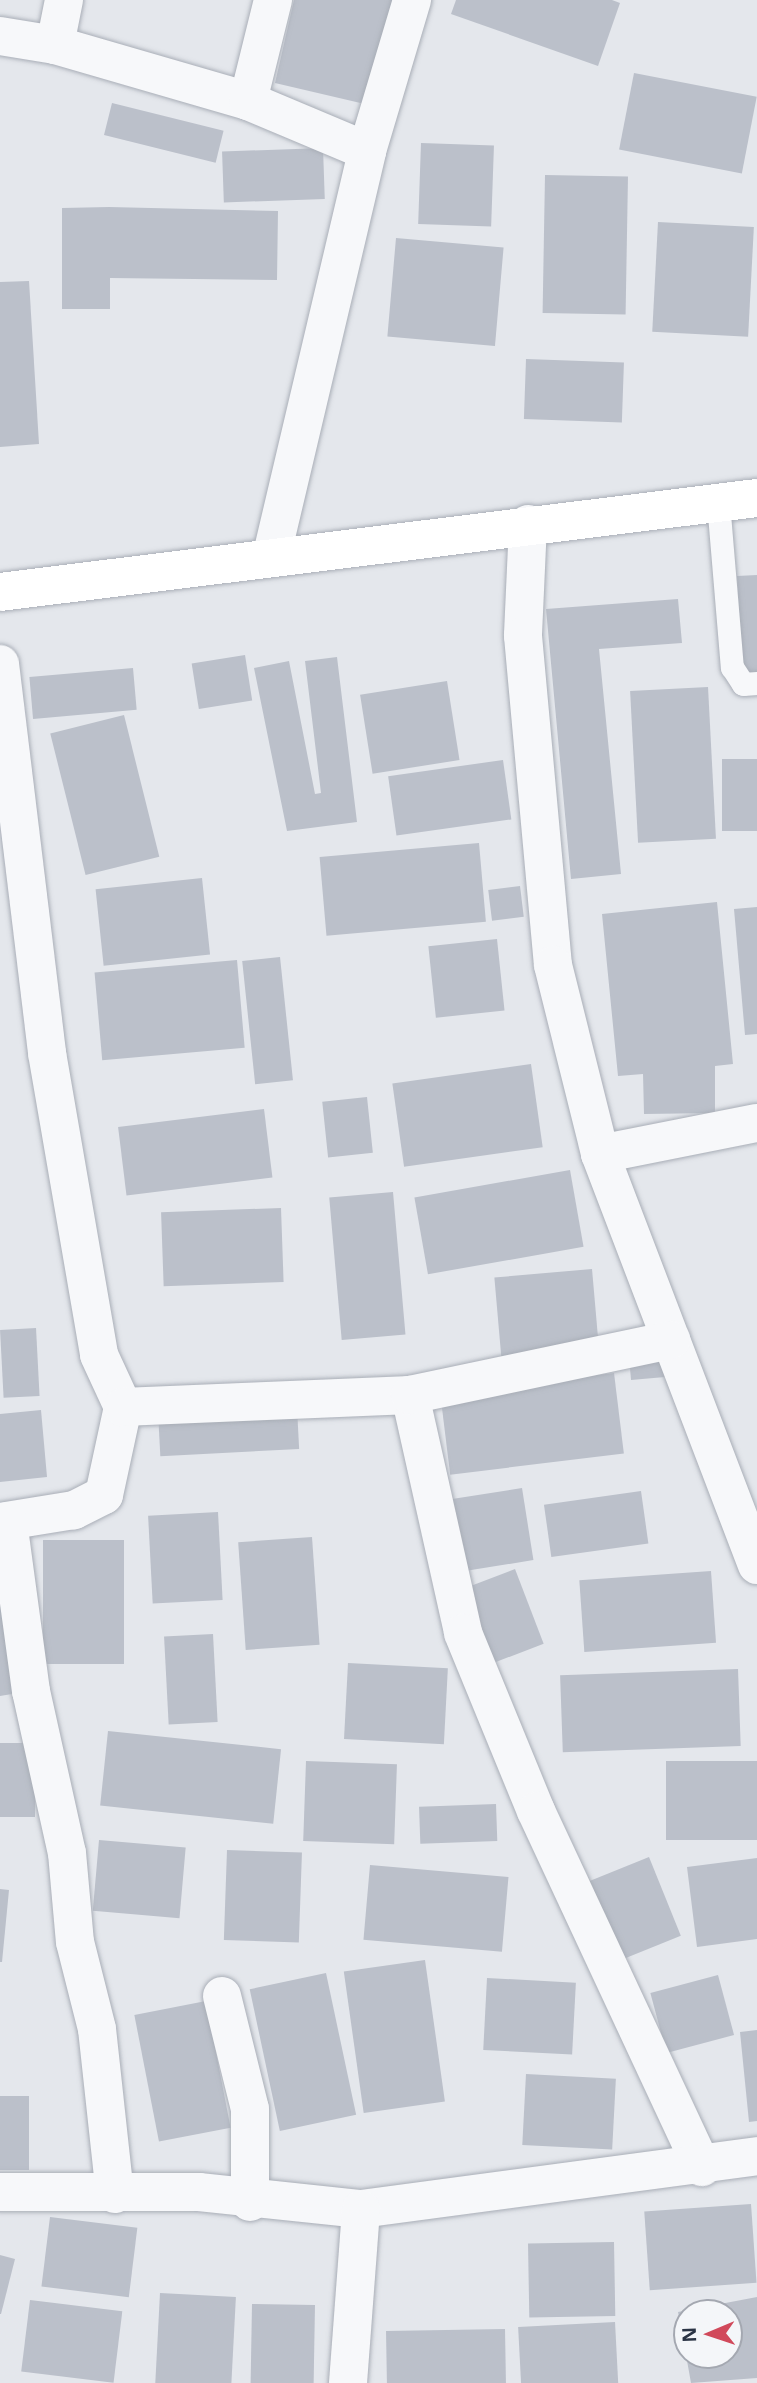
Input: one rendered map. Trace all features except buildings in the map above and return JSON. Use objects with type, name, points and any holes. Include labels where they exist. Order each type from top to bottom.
[{"type":"main road","points":[[0,592],[272,554],[757,498]]},
{"type":"street","points":[[55,45],[64,0]]},
{"type":"street","points":[[248,101],[273,0]]},
{"type":"street","points":[[272,554],[367,150],[412,0]]},
{"type":"street","points":[[0,36],[55,45],[248,101],[367,150]]},
{"type":"street","points":[[528,524],[523,636],[553,965],[600,1154],[757,1565]]},
{"type":"street","points":[[0,664],[47,1053],[99,1355],[123,1407],[104,1494],[75,1510],[4,1522],[31,1691],[67,1853],[75,1942],[97,2029],[115,2194]]},
{"type":"street","points":[[600,1154],[757,1123]]},
{"type":"street","points":[[123,1407],[410,1395],[671,1340]]},
{"type":"street","points":[[410,1395],[464,1633],[536,1811],[702,2167]]},
{"type":"street","points":[[222,1996],[250,2109],[250,2202]]},
{"type":"street","points":[[0,2192],[199,2192],[250,2202],[361,2209],[472,2190],[702,2167],[757,2156]]},
{"type":"street","points":[[348,2383],[361,2209]]},
{"type":"lane","points":[[718,502],[732,667],[743,684],[757,683]]}]
